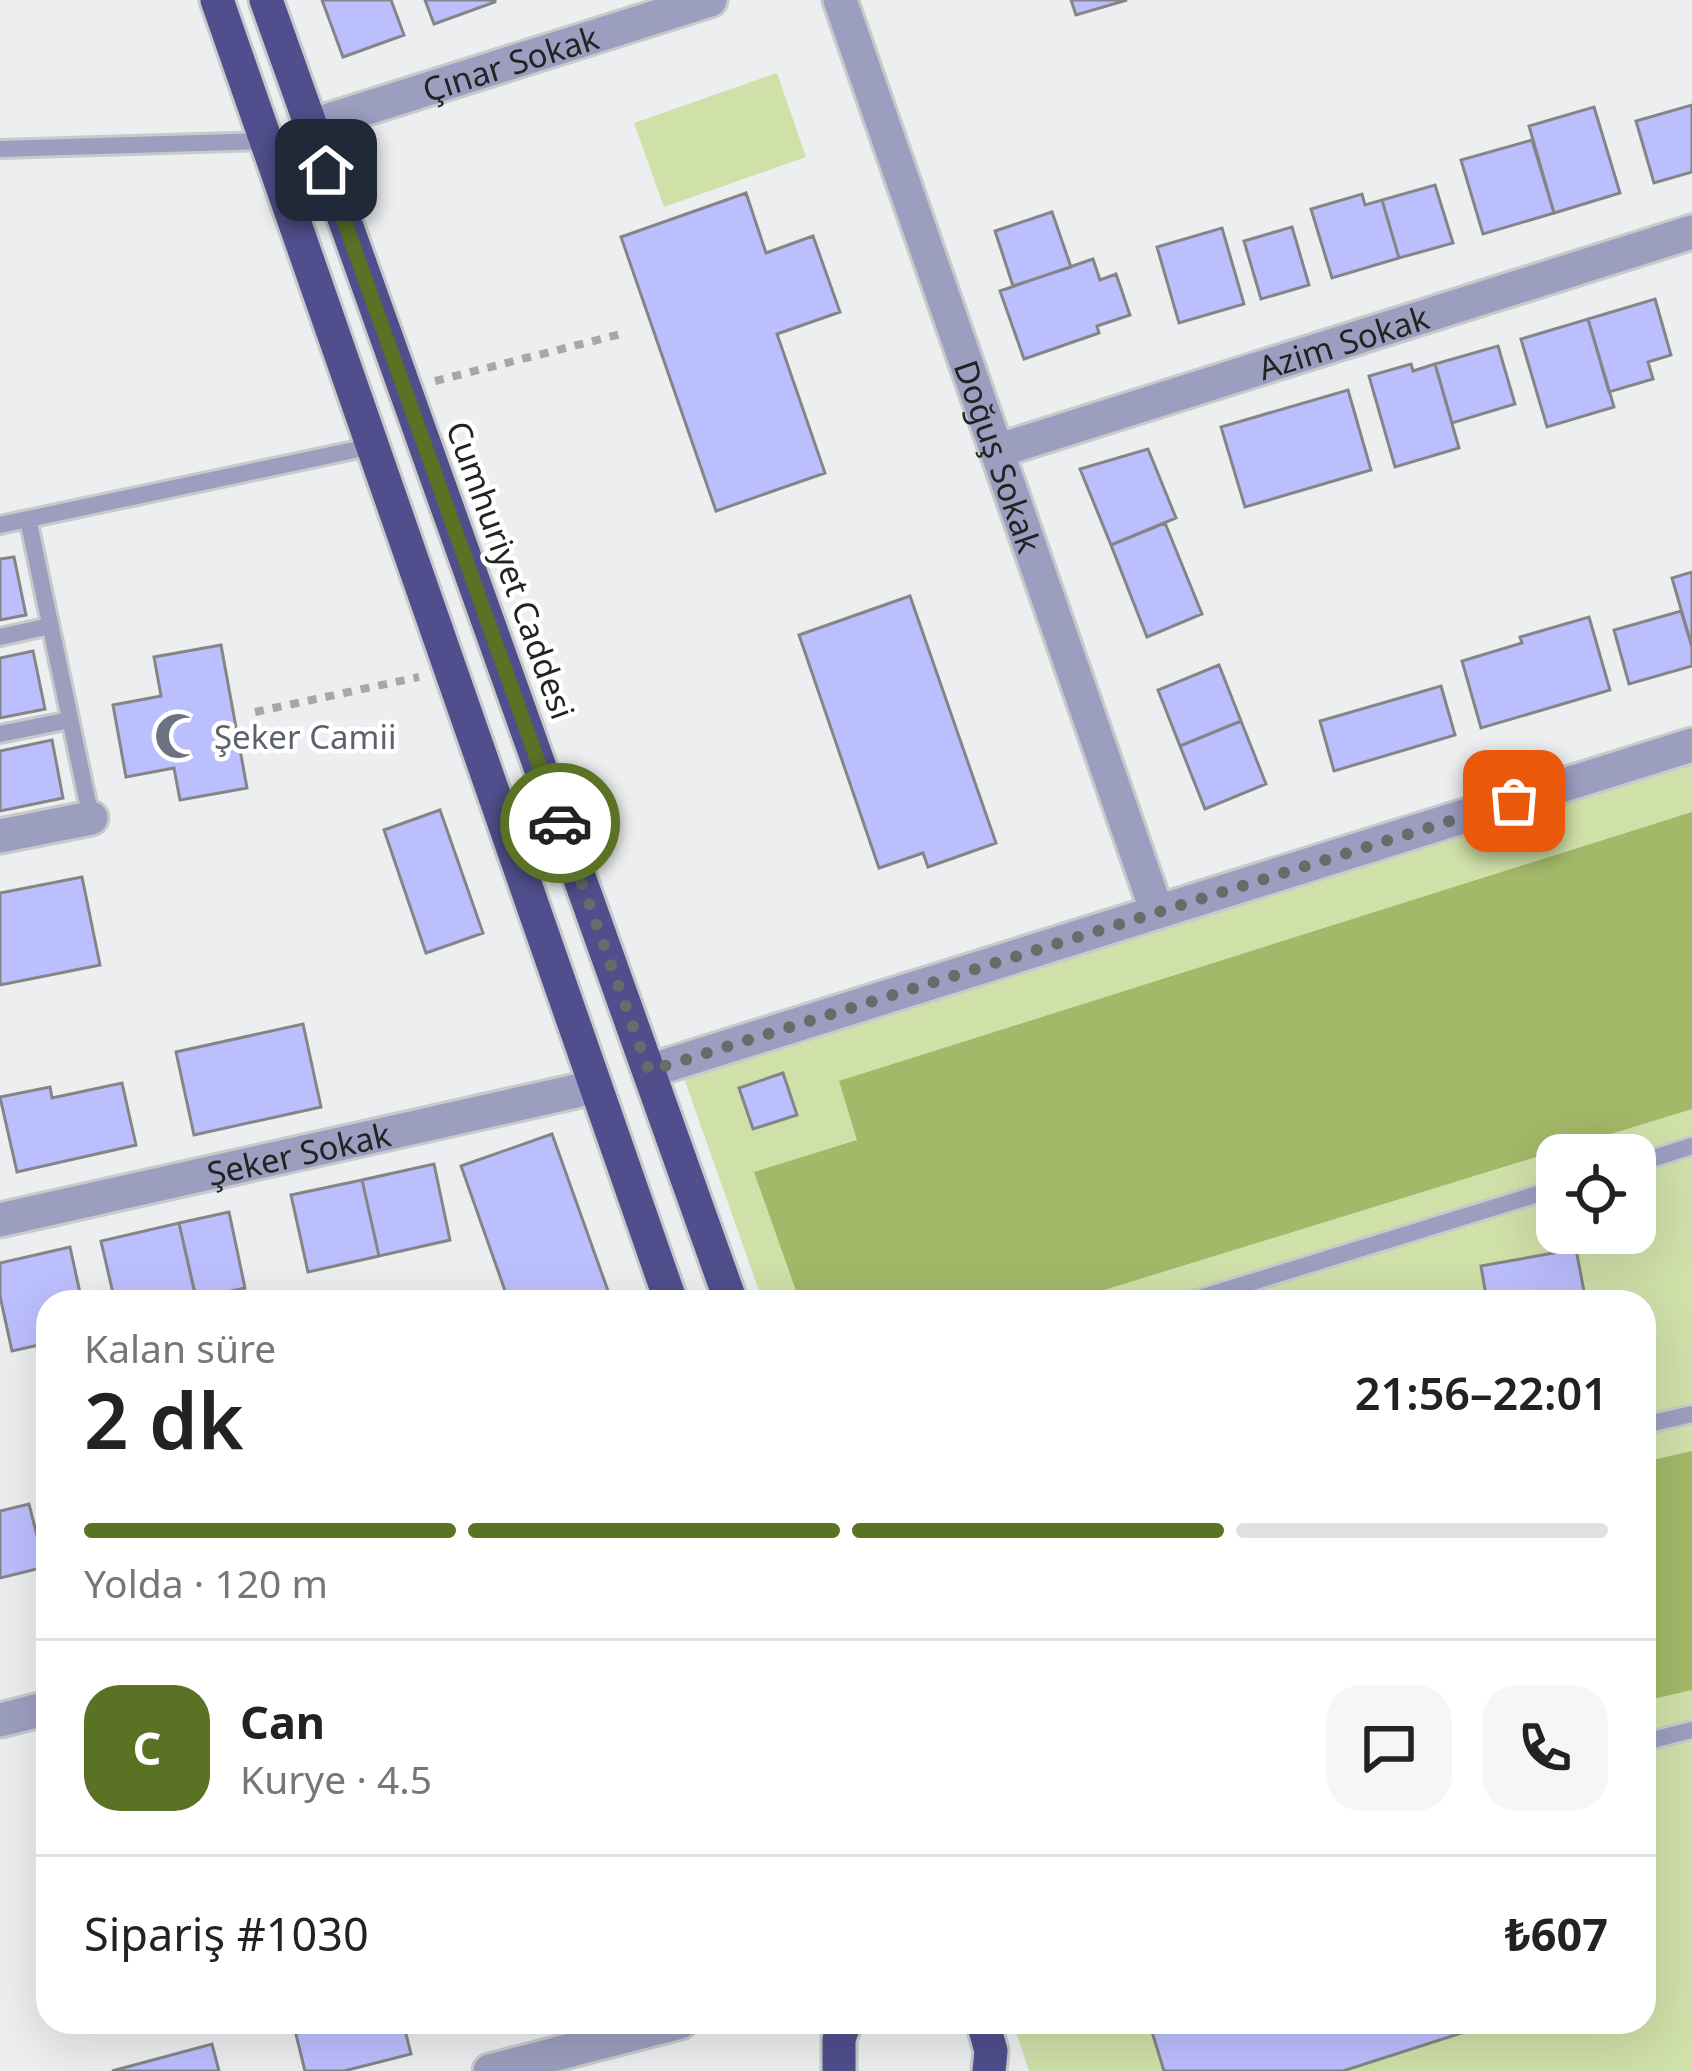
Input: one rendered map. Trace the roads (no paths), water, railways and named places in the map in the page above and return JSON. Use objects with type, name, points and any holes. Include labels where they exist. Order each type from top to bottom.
[{"type":"highway","points":[[217,0],[667,1290]]},
{"type":"highway","name":"Cumhuriyet Caddesi","points":[[266,0],[727,1290]]},
{"type":"highway","points":[[839,2034],[839,2071]]},
{"type":"street","name":"Çınar Sokak","points":[[310,126],[710,0]]},
{"type":"street","name":"Doğuş Sokak","points":[[840,0],[1157,912]]},
{"type":"street","name":"Azim Sokak","points":[[997,451],[1692,232]]},
{"type":"street","points":[[649,1071],[1692,745]]},
{"type":"street","points":[[0,836],[91,818]]},
{"type":"street","name":"Şeker Sokak","points":[[0,1220],[595,1087]]},
{"type":"street","points":[[0,1720],[36,1711]]},
{"type":"street","points":[[490,2071],[633,2034]]},
{"type":"lane","points":[[0,149],[267,141]]},
{"type":"lane","points":[[0,525],[373,446]]},
{"type":"lane","points":[[28,519],[91,818]]},
{"type":"lane","points":[[0,637],[50,626]]},
{"type":"lane","points":[[0,734],[70,720]]},
{"type":"lane","points":[[1656,1157],[1692,1146]]},
{"type":"lane","points":[[1225,1290],[1536,1194]]},
{"type":"lane","points":[[1656,1422],[1692,1414]]},
{"type":"lane","points":[[1656,1739],[1692,1730]]},
{"type":"place","name":"Şeker Camii","points":[[178,736]]}]
